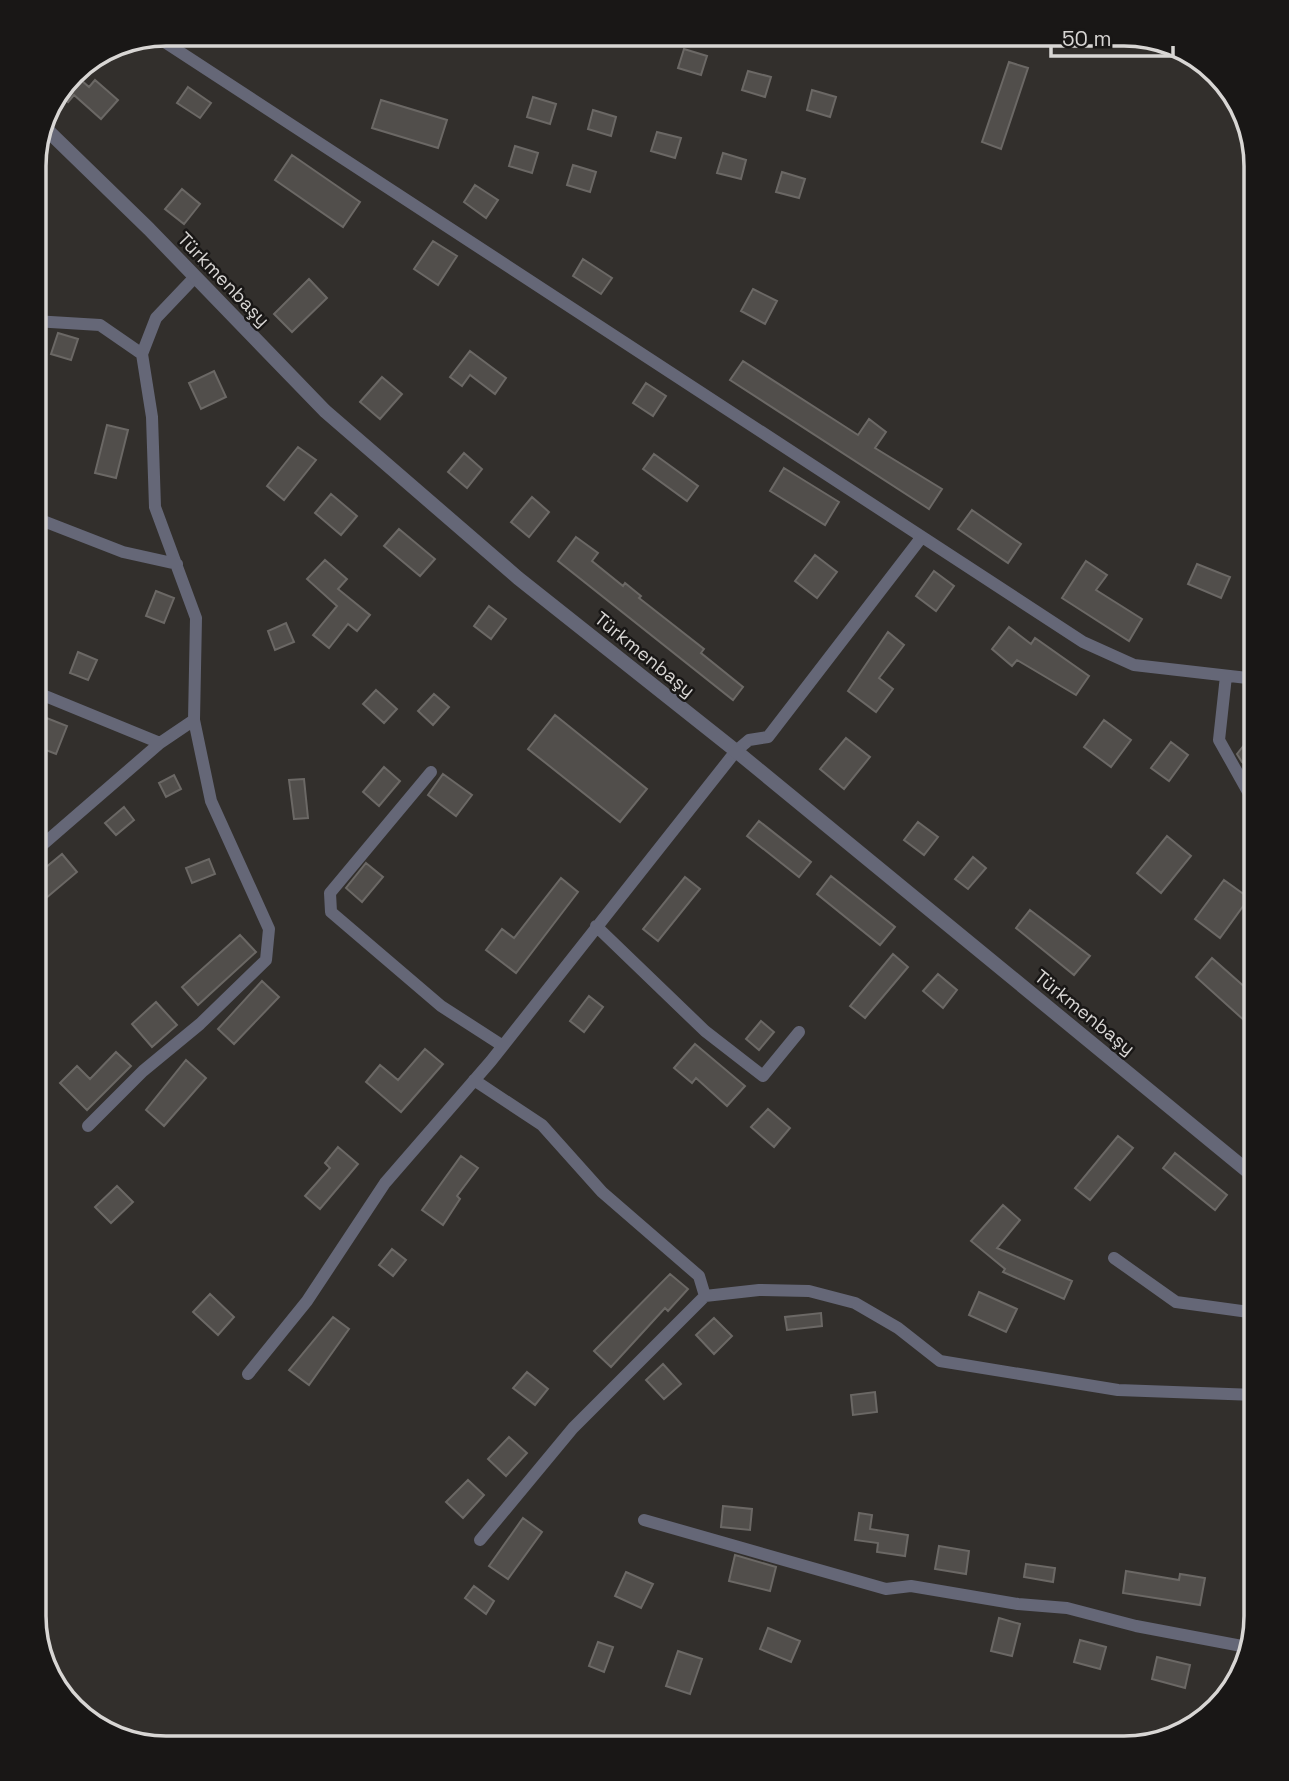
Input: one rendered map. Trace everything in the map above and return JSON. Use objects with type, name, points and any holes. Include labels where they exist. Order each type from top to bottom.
[{"type":"street","points":[[176,47],[1083,642],[1134,665],[1243,678]]},
{"type":"street","name":"Türkmenbaşy","points":[[51,134],[326,411],[518,578],[736,751],[1243,1167]]},
{"type":"street","points":[[88,1126],[143,1071],[200,1024],[266,960],[269,929],[211,801],[194,720],[196,618],[155,507],[152,417],[142,354],[156,318],[195,277]]},
{"type":"street","points":[[46,322],[100,326],[142,354]]},
{"type":"street","points":[[46,522],[123,552],[177,564]]},
{"type":"street","points":[[248,1374],[307,1301],[385,1184],[503,1046],[736,751],[749,740],[768,737],[921,538]]},
{"type":"street","points":[[1226,676],[1219,740],[1243,783]]},
{"type":"street","points":[[46,696],[160,743]]},
{"type":"street","points":[[46,842],[160,743],[194,720]]},
{"type":"street","points":[[431,772],[330,893],[331,912],[441,1006],[503,1046]]},
{"type":"street","points":[[596,926],[705,1031],[763,1076],[799,1032]]},
{"type":"street","points":[[474,1080],[542,1125],[602,1192],[699,1276],[705,1296]]},
{"type":"street","points":[[1114,1258],[1175,1302],[1243,1311]]},
{"type":"street","points":[[480,1540],[573,1428],[705,1296],[759,1290],[809,1291],[855,1303],[898,1328],[940,1361],[1118,1390],[1243,1395]]},
{"type":"street","points":[[644,1520],[886,1590],[911,1586],[1018,1604],[1067,1608],[1136,1626],[1239,1646]]},
{"type":"building","points":[[684,49],[707,56],[701,75],[678,68]]},
{"type":"building","points":[[1009,62],[1028,68],[1001,149],[982,142]]},
{"type":"building","points":[[748,71],[771,77],[765,97],[742,90]]},
{"type":"building","points":[[95,80],[118,100],[101,119],[74,95],[68,102],[66,99],[82,81],[89,87]]},
{"type":"building","points":[[188,87],[211,103],[200,118],[177,103]]},
{"type":"building","points":[[812,90],[836,97],[830,117],[807,110]]},
{"type":"building","points":[[533,97],[556,104],[550,124],[527,117]]},
{"type":"building","points":[[381,100],[447,120],[438,148],[372,128]]},
{"type":"building","points":[[593,110],[616,117],[611,136],[588,129]]},
{"type":"building","points":[[657,132],[681,138],[675,158],[651,151]]},
{"type":"building","points":[[515,146],[538,153],[532,173],[509,166]]},
{"type":"building","points":[[723,153],[746,160],[741,179],[717,173]]},
{"type":"building","points":[[292,155],[360,202],[343,227],[275,180]]},
{"type":"building","points":[[573,165],[596,172],[590,192],[567,185]]},
{"type":"building","points":[[782,172],[805,179],[799,198],[776,192]]},
{"type":"building","points":[[475,185],[498,200],[486,218],[464,202]]},
{"type":"building","points":[[182,189],[200,204],[184,224],[165,209]]},
{"type":"building","points":[[433,241],[457,256],[438,285],[414,269]]},
{"type":"building","points":[[583,259],[612,278],[601,294],[573,276]]},
{"type":"building","points":[[309,279],[327,298],[292,332],[274,314]]},
{"type":"building","points":[[753,289],[777,301],[765,324],[741,311]]},
{"type":"building","points":[[58,333],[78,339],[71,360],[51,354]]},
{"type":"building","points":[[470,351],[506,378],[495,394],[470,375],[462,386],[450,377]]},
{"type":"building","points":[[743,361],[858,435],[869,419],[886,432],[875,448],[942,489],[929,509],[730,380]]},
{"type":"building","points":[[214,371],[226,397],[201,409],[189,383]]},
{"type":"building","points":[[382,377],[402,394],[380,419],[360,402]]},
{"type":"building","points":[[646,383],[666,396],[653,416],[633,403]]},
{"type":"building","points":[[107,425],[128,430],[116,478],[95,473]]},
{"type":"building","points":[[298,447],[316,460],[284,500],[267,486]]},
{"type":"building","points":[[464,453],[482,469],[467,488],[448,472]]},
{"type":"building","points":[[654,454],[698,486],[687,501],[643,469]]},
{"type":"building","points":[[784,468],[839,502],[825,525],[770,491]]},
{"type":"building","points":[[331,494],[357,516],[341,535],[315,513]]},
{"type":"building","points":[[532,497],[549,512],[529,537],[511,522]]},
{"type":"building","points":[[972,510],[1021,544],[1008,563],[958,529]]},
{"type":"building","points":[[399,529],[435,559],[420,576],[384,546]]},
{"type":"building","points":[[576,537],[598,553],[592,561],[623,586],[625,583],[641,596],[639,598],[704,649],[701,653],[743,687],[733,700],[558,561]]},
{"type":"building","points":[[815,555],[837,572],[817,598],[795,581]]},
{"type":"building","points":[[325,560],[347,579],[338,589],[370,615],[357,631],[348,624],[329,648],[313,635],[337,606],[307,579]]},
{"type":"building","points":[[1086,561],[1107,575],[1096,590],[1142,619],[1129,641],[1062,598]]},
{"type":"building","points":[[1197,564],[1230,577],[1221,598],[1188,584]]},
{"type":"building","points":[[934,571],[954,586],[936,611],[916,596]]},
{"type":"building","points":[[156,591],[174,598],[164,623],[146,616]]},
{"type":"building","points":[[489,606],[506,619],[491,639],[474,626]]},
{"type":"building","points":[[286,623],[294,642],[275,650],[268,631]]},
{"type":"building","points":[[1009,627],[1031,644],[1035,638],[1089,676],[1076,695],[1017,660],[1012,666],[992,649]]},
{"type":"building","points":[[888,632],[904,645],[879,678],[893,689],[876,712],[848,691]]},
{"type":"building","points":[[78,652],[97,660],[88,680],[70,673]]},
{"type":"building","points":[[376,690],[397,709],[384,723],[363,704]]},
{"type":"building","points":[[434,694],[449,707],[433,725],[418,711]]},
{"type":"building","points":[[555,715],[647,789],[620,822],[528,749]]},
{"type":"building","points":[[46,718],[67,726],[56,754],[46,750]]},
{"type":"building","points":[[1104,720],[1131,740],[1111,767],[1084,747]]},
{"type":"building","points":[[846,738],[870,757],[844,789],[820,769]]},
{"type":"building","points":[[1171,742],[1188,755],[1169,781],[1151,768]]},
{"type":"building","points":[[1243,746],[1243,763],[1242,762],[1237,754]]},
{"type":"building","points":[[384,767],[400,781],[379,806],[363,792]]},
{"type":"building","points":[[443,774],[472,795],[456,816],[428,795]]},
{"type":"building","points":[[174,775],[181,789],[166,797],[159,783]]},
{"type":"building","points":[[304,779],[308,818],[294,819],[289,780]]},
{"type":"building","points":[[124,807],[134,820],[116,835],[105,823]]},
{"type":"building","points":[[759,821],[811,862],[799,877],[747,836]]},
{"type":"building","points":[[918,822],[938,837],[924,855],[904,840]]},
{"type":"building","points":[[1167,836],[1191,856],[1161,893],[1137,873]]},
{"type":"building","points":[[62,854],[77,872],[46,898],[46,867]]},
{"type":"building","points":[[973,857],[986,868],[968,889],[955,879]]},
{"type":"building","points":[[209,859],[215,874],[192,883],[186,868]]},
{"type":"building","points":[[366,863],[383,877],[362,902],[346,888]]},
{"type":"building","points":[[831,876],[895,927],[880,945],[817,894]]},
{"type":"building","points":[[685,877],[700,889],[658,941],[643,929]]},
{"type":"building","points":[[561,878],[578,892],[516,973],[486,950],[502,929],[514,938]]},
{"type":"building","points":[[1224,880],[1243,894],[1243,906],[1220,938],[1195,919]]},
{"type":"building","points":[[1030,910],[1090,956],[1074,975],[1016,928]]},
{"type":"building","points":[[240,935],[256,952],[198,1005],[182,987]]},
{"type":"building","points":[[893,954],[908,967],[865,1018],[850,1006]]},
{"type":"building","points":[[1212,958],[1243,985],[1243,1019],[1196,977]]},
{"type":"building","points":[[938,974],[957,990],[943,1008],[923,991]]},
{"type":"building","points":[[262,981],[279,997],[234,1044],[218,1029]]},
{"type":"building","points":[[589,996],[603,1007],[584,1032],[570,1021]]},
{"type":"building","points":[[156,1002],[177,1025],[152,1047],[132,1024]]},
{"type":"building","points":[[761,1021],[774,1032],[759,1050],[746,1039]]},
{"type":"building","points":[[695,1044],[745,1086],[727,1106],[696,1078],[692,1083],[674,1068]]},
{"type":"building","points":[[425,1049],[443,1064],[401,1112],[366,1082],[380,1065],[398,1080]]},
{"type":"building","points":[[116,1052],[131,1066],[87,1110],[60,1083],[77,1066],[90,1079]]},
{"type":"building","points":[[186,1060],[206,1078],[164,1126],[146,1110]]},
{"type":"building","points":[[768,1109],[790,1128],[774,1147],[751,1127]]},
{"type":"building","points":[[1118,1136],[1133,1148],[1090,1200],[1075,1188]]},
{"type":"building","points":[[338,1147],[358,1164],[320,1209],[305,1196],[330,1168],[325,1163]]},
{"type":"building","points":[[1175,1153],[1227,1195],[1215,1210],[1163,1168]]},
{"type":"building","points":[[461,1156],[478,1168],[457,1196],[460,1199],[443,1225],[422,1210]]},
{"type":"building","points":[[117,1186],[133,1202],[111,1223],[95,1207]]},
{"type":"building","points":[[1003,1205],[1020,1220],[997,1248],[1072,1281],[1064,1299],[1003,1272],[1005,1269],[971,1241]]},
{"type":"building","points":[[392,1249],[406,1260],[393,1276],[379,1265]]},
{"type":"building","points":[[670,1274],[688,1289],[668,1311],[665,1308],[611,1367],[594,1351]]},
{"type":"building","points":[[979,1292],[1017,1309],[1006,1332],[969,1315]]},
{"type":"building","points":[[210,1294],[234,1317],[218,1335],[193,1312]]},
{"type":"building","points":[[821,1313],[822,1326],[787,1330],[785,1317]]},
{"type":"building","points":[[333,1317],[349,1329],[309,1385],[289,1370]]},
{"type":"building","points":[[714,1318],[732,1336],[714,1354],[696,1335]]},
{"type":"building","points":[[663,1364],[681,1384],[664,1399],[646,1380]]},
{"type":"building","points":[[527,1372],[548,1389],[535,1405],[513,1388]]},
{"type":"building","points":[[875,1392],[877,1412],[853,1415],[851,1395]]},
{"type":"building","points":[[509,1437],[527,1453],[506,1476],[488,1459]]},
{"type":"building","points":[[468,1480],[484,1495],[463,1518],[446,1502]]},
{"type":"building","points":[[723,1506],[752,1509],[750,1530],[721,1527]]},
{"type":"building","points":[[859,1513],[872,1515],[870,1529],[908,1535],[905,1556],[877,1552],[878,1543],[855,1540]]},
{"type":"building","points":[[523,1518],[542,1532],[508,1579],[489,1566]]},
{"type":"building","points":[[939,1546],[969,1551],[966,1574],[935,1569]]},
{"type":"building","points":[[735,1555],[776,1567],[770,1591],[729,1581]]},
{"type":"building","points":[[1026,1564],[1055,1568],[1053,1582],[1024,1577]]},
{"type":"building","points":[[1126,1571],[1179,1580],[1180,1574],[1205,1578],[1200,1605],[1123,1593]]},
{"type":"building","points":[[626,1572],[653,1584],[641,1608],[615,1596]]},
{"type":"building","points":[[474,1586],[494,1601],[486,1614],[465,1598]]},
{"type":"building","points":[[999,1618],[1020,1624],[1012,1656],[991,1651]]},
{"type":"building","points":[[768,1628],[800,1641],[791,1662],[760,1649]]},
{"type":"building","points":[[1080,1640],[1106,1647],[1100,1669],[1074,1662]]},
{"type":"building","points":[[598,1642],[613,1647],[604,1672],[589,1666]]},
{"type":"building","points":[[678,1651],[702,1659],[690,1694],[666,1686]]},
{"type":"building","points":[[1157,1657],[1190,1665],[1185,1688],[1152,1679]]}]
